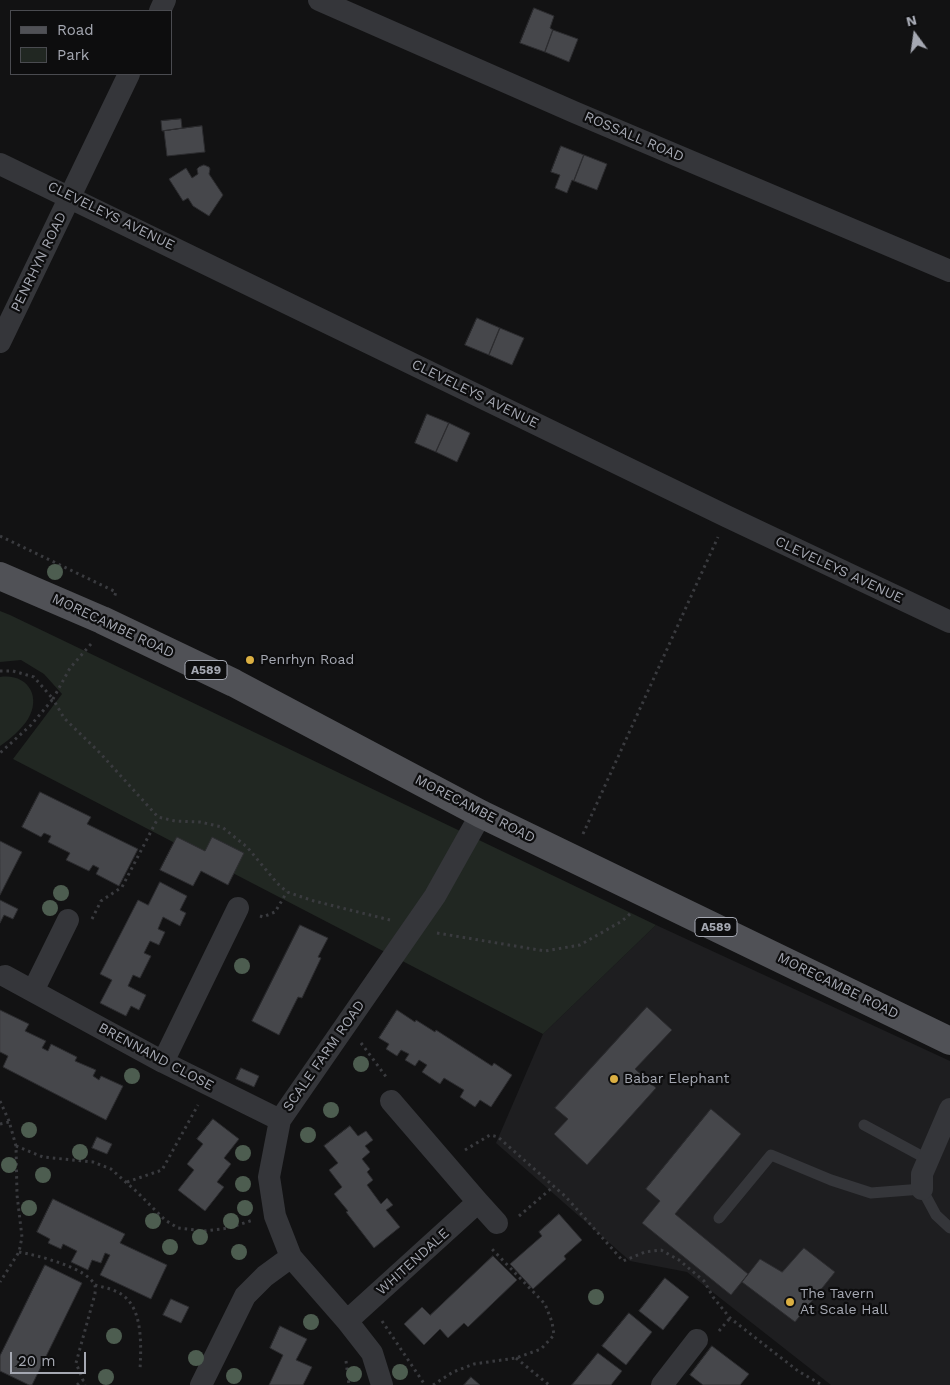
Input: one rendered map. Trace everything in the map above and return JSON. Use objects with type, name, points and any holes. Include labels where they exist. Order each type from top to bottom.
[{"type":"main road","name":"MORECAMBE ROAD","points":[[0,576],[102,620],[234,683],[481,814],[950,1041]]},
{"type":"street","name":"ROSSALL ROAD","points":[[319,0],[574,112],[950,271]]},
{"type":"street","name":"PENRHYN ROAD","points":[[0,342],[129,75]]},
{"type":"street","name":"CLEVELEYS AVENUE","points":[[0,164],[728,517],[950,622]]},
{"type":"street","name":"SCALE FARM ROAD","points":[[382,1385],[372,1353],[348,1321],[291,1257],[275,1216],[268,1177],[280,1120],[435,896],[481,814]]},
{"type":"street","points":[[163,1062],[238,908]]},
{"type":"street","points":[[33,991],[68,920]]},
{"type":"street","name":"BRENNAND CLOSE","points":[[5,976],[163,1062],[280,1120]]},
{"type":"street","points":[[391,1101],[447,1168],[500,1226]]},
{"type":"street","points":[[922,1189],[922,1174],[927,1159],[950,1109]]},
{"type":"street","name":"WHITENDALE","points":[[348,1321],[478,1202]]},
{"type":"street","points":[[201,1385],[245,1296],[265,1276],[291,1257]]},
{"type":"street","points":[[662,1385],[697,1340]]},
{"type":"lane","points":[[864,1125],[927,1159]]},
{"type":"lane","points":[[719,1218],[771,1156],[871,1194],[922,1189],[936,1216],[950,1228]]},
{"type":"path","points":[[572,857],[728,517]]},
{"type":"path","points":[[0,536],[116,592],[114,599]]},
{"type":"path","points":[[0,753],[31,725],[53,699],[70,668],[92,643]]},
{"type":"path","points":[[0,672],[13,671],[34,677],[53,699],[64,718],[100,753],[158,817],[175,821],[200,822],[222,827],[247,847],[287,892],[314,901],[397,922]]},
{"type":"path","points":[[68,920],[87,930],[101,901],[122,887],[158,817]]},
{"type":"path","points":[[238,908],[262,917],[275,912],[287,892]]},
{"type":"path","points":[[430,932],[545,951],[580,945],[622,921],[650,895]]},
{"type":"path","points":[[344,1028],[361,1043],[386,1078],[391,1101]]},
{"type":"path","points":[[126,1182],[162,1170],[191,1119],[208,1084]]},
{"type":"path","points":[[0,1101],[16,1146],[17,1195],[22,1237],[19,1252],[0,1282]]},
{"type":"path","points":[[0,1124],[9,1122]]},
{"type":"path","points":[[447,1168],[463,1152],[490,1135],[498,1137],[566,1198],[624,1261],[645,1252],[661,1250],[679,1260],[704,1281],[713,1297],[730,1318],[798,1371],[822,1385]]},
{"type":"path","points":[[16,1146],[43,1157],[93,1162],[111,1170],[165,1220],[178,1228],[204,1231],[229,1228],[248,1221],[275,1216]]},
{"type":"path","points":[[433,1385],[453,1372],[474,1364],[516,1358],[541,1349],[554,1335],[552,1322],[545,1304],[486,1243],[500,1226],[553,1187]]},
{"type":"path","points":[[19,1252],[59,1262],[87,1276],[95,1285],[114,1290],[127,1299],[135,1313],[141,1336],[140,1370]]},
{"type":"path","points":[[85,1385],[76,1362],[95,1294],[95,1285]]},
{"type":"path","points":[[367,1304],[392,1335],[425,1385]]},
{"type":"path","points":[[516,1358],[550,1385]]},
{"type":"path","points":[[77,1385],[83,1380]]},
{"type":"shaded area","points":[[656,925],[950,1061],[950,1385],[831,1385],[687,1272],[630,1261],[496,1143],[543,1034]]},
{"type":"green space","points":[[0,611],[656,925],[543,1034],[13,759],[62,694],[44,674],[21,660],[0,662]]},
{"type":"green space","points":[[0,677],[10,677],[24,682],[29,688],[33,702],[32,710],[25,723],[0,746]]},
{"type":"building","points":[[534,8],[554,16],[550,28],[553,30],[545,52],[520,43]]},
{"type":"building","points":[[553,30],[578,39],[569,62],[545,52]]},
{"type":"building","points":[[181,119],[182,128],[162,131],[161,121]]},
{"type":"building","points":[[202,126],[205,152],[167,156],[164,131]]},
{"type":"building","points":[[561,146],[584,155],[567,193],[555,188],[560,175],[551,172]]},
{"type":"building","points":[[584,155],[607,164],[597,190],[574,181]]},
{"type":"building","points":[[204,165],[209,167],[209,174],[223,195],[209,216],[193,206],[188,198],[183,201],[169,179],[186,168],[192,178],[198,174],[197,169]]},
{"type":"building","points":[[477,318],[500,328],[489,355],[465,345]]},
{"type":"building","points":[[500,328],[524,338],[512,365],[489,355]]},
{"type":"building","points":[[427,414],[449,423],[436,452],[415,443]]},
{"type":"building","points":[[449,423],[470,433],[457,462],[436,452]]},
{"type":"building","points":[[40,792],[91,817],[87,824],[138,849],[119,886],[96,874],[99,868],[93,865],[89,871],[66,860],[70,853],[48,842],[51,836],[44,833],[41,837],[22,827]]},
{"type":"building","points":[[177,837],[205,851],[212,837],[244,853],[228,885],[201,871],[193,886],[160,870]]},
{"type":"building","points":[[0,841],[22,852],[0,895]]},
{"type":"building","points":[[160,882],[187,896],[180,910],[186,913],[180,926],[163,917],[158,929],[165,932],[159,945],[150,941],[144,953],[151,956],[140,978],[133,975],[128,986],[146,995],[139,1010],[131,1006],[126,1016],[100,1003],[112,980],[100,974],[138,900],[148,905]]},
{"type":"building","points":[[0,900],[18,909],[13,919],[4,915],[0,923]]},
{"type":"building","points":[[300,925],[328,938],[318,957],[321,958],[302,998],[298,997],[279,1035],[252,1021]]},
{"type":"building","name":"Babar Elephant","points":[[647,1007],[672,1030],[635,1069],[656,1088],[587,1165],[554,1134],[568,1119],[555,1108]]},
{"type":"building","points":[[0,1010],[29,1024],[25,1031],[46,1041],[42,1048],[48,1051],[51,1044],[77,1057],[75,1061],[96,1070],[93,1076],[99,1080],[101,1076],[123,1086],[106,1120],[3,1067],[8,1056],[0,1052]]},
{"type":"building","points":[[397,1010],[415,1022],[416,1020],[435,1032],[436,1030],[492,1066],[494,1063],[512,1075],[491,1107],[480,1100],[475,1107],[460,1097],[464,1090],[444,1078],[440,1084],[422,1072],[427,1065],[419,1060],[415,1066],[405,1060],[409,1054],[401,1050],[397,1056],[386,1049],[389,1044],[379,1038]]},
{"type":"building","points":[[241,1068],[259,1076],[254,1087],[236,1079]]},
{"type":"building","points":[[711,1109],[741,1134],[675,1214],[748,1274],[731,1295],[642,1223],[660,1201],[646,1189]]},
{"type":"building","points":[[213,1119],[239,1139],[224,1158],[231,1164],[217,1182],[224,1187],[205,1211],[178,1190],[194,1170],[187,1164],[203,1144],[197,1139]]},
{"type":"building","points":[[350,1126],[358,1136],[366,1131],[373,1140],[365,1146],[370,1152],[362,1159],[370,1169],[367,1172],[373,1180],[367,1185],[381,1204],[387,1198],[393,1205],[386,1210],[400,1227],[374,1248],[334,1194],[342,1187],[329,1170],[338,1163],[324,1146]]},
{"type":"building","points":[[97,1137],[112,1144],[107,1154],[92,1148]]},
{"type":"building","points":[[53,1199],[125,1234],[120,1243],[167,1265],[151,1299],[100,1275],[110,1255],[105,1253],[101,1263],[92,1260],[88,1270],[71,1262],[77,1251],[63,1244],[61,1249],[48,1243],[50,1239],[37,1232]]},
{"type":"building","points":[[559,1214],[582,1240],[564,1256],[566,1259],[533,1289],[510,1264],[542,1236],[539,1232]]},
{"type":"building","name":"The Tavern At Scale Hall","points":[[804,1248],[835,1272],[795,1322],[742,1282],[760,1259],[782,1272]]},
{"type":"building","points":[[493,1256],[517,1280],[468,1327],[464,1323],[448,1338],[440,1329],[424,1345],[404,1324],[422,1307],[430,1315]]},
{"type":"building","points":[[45,1265],[82,1283],[32,1385],[29,1385],[0,1371],[0,1356]]},
{"type":"building","points":[[665,1278],[689,1297],[663,1330],[639,1311]]},
{"type":"building","points":[[171,1299],[189,1307],[181,1323],[163,1315]]},
{"type":"building","points":[[629,1313],[652,1332],[626,1365],[602,1346]]},
{"type":"building","points":[[280,1326],[307,1339],[296,1360],[312,1367],[303,1385],[269,1385],[283,1355],[270,1348]]},
{"type":"building","points":[[712,1346],[749,1374],[740,1385],[703,1385],[690,1375]]},
{"type":"building","points":[[598,1353],[622,1371],[611,1385],[572,1385]]},
{"type":"building","points":[[471,1377],[480,1385],[464,1385]]},
{"type":"place","name":"Penrhyn Road","points":[[250,660]]},
{"type":"place","name":"Babar Elephant","points":[[614,1079]]},
{"type":"place","name":"The Tavern At Scale Hall","points":[[790,1302]]}]
